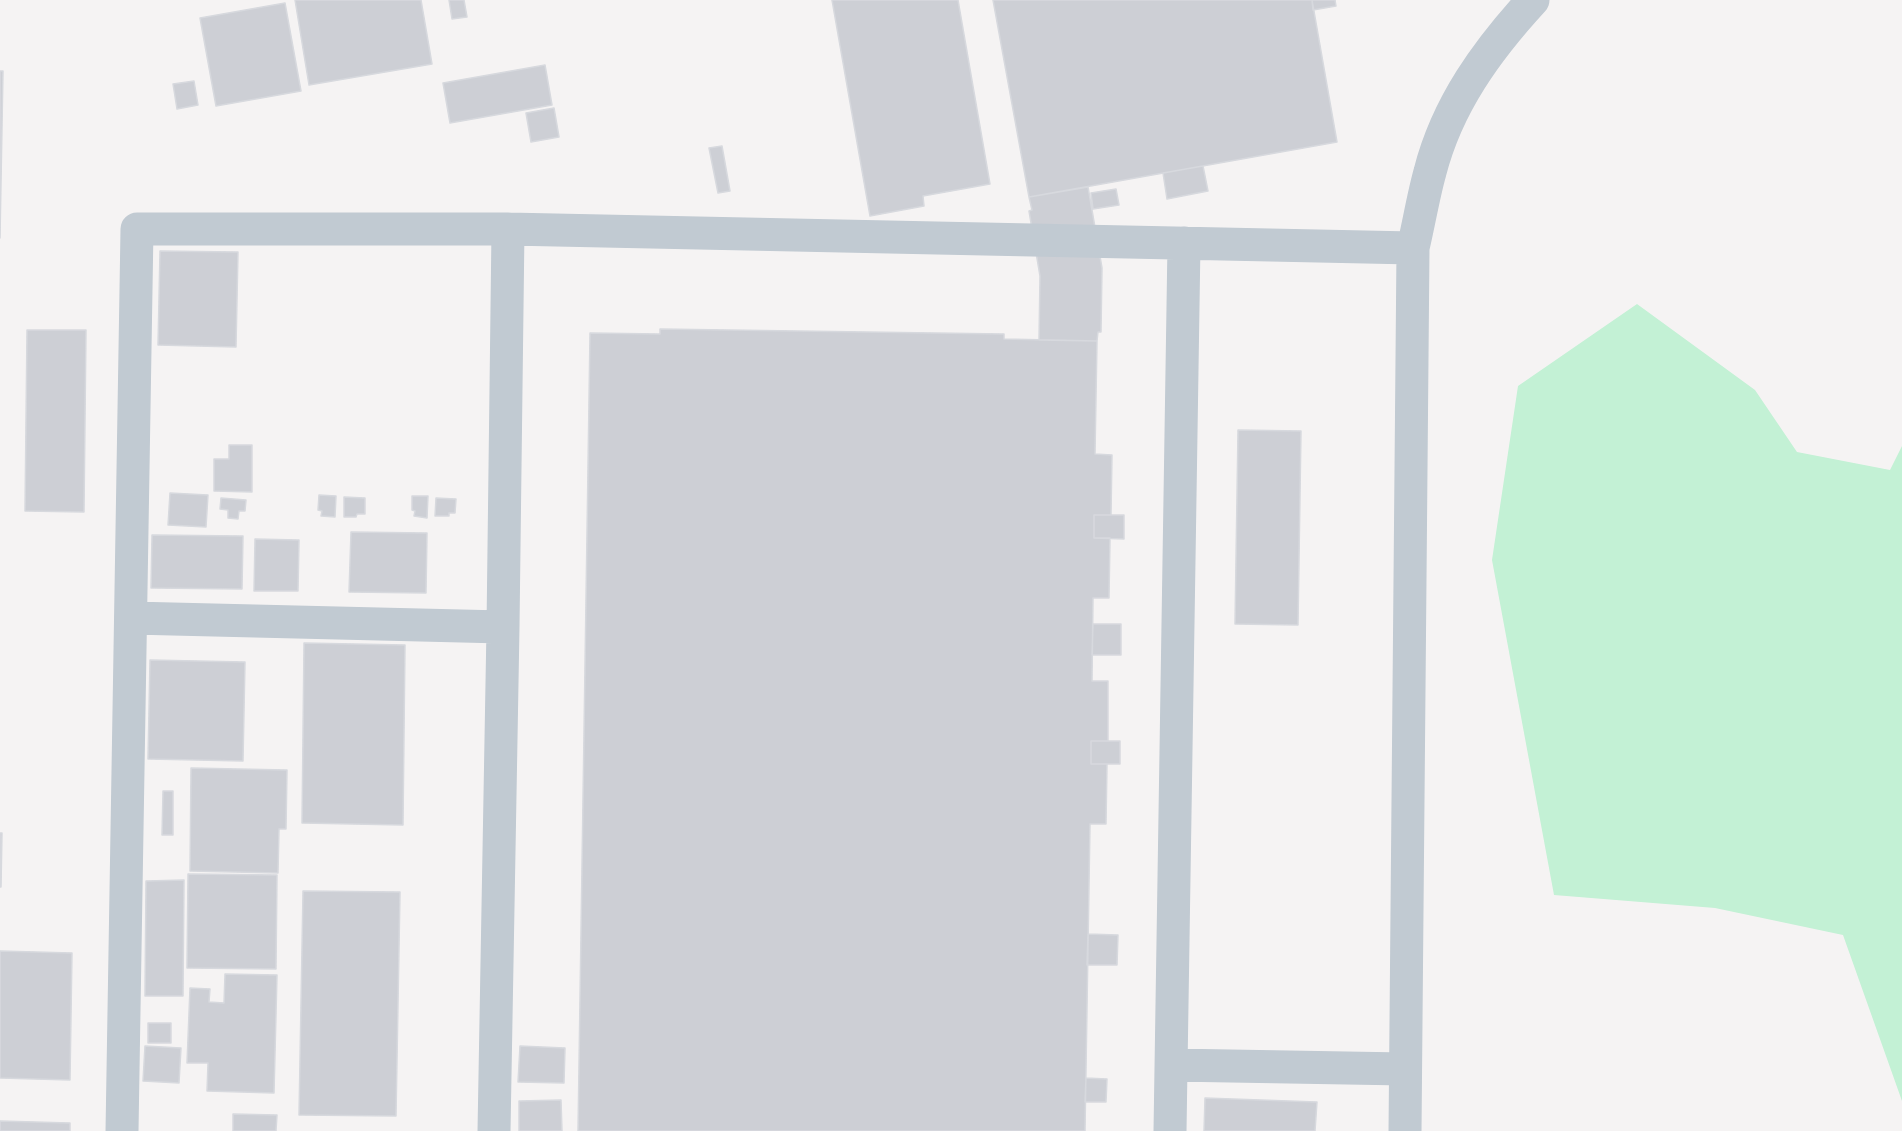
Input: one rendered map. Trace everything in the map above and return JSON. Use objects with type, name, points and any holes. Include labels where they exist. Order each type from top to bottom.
[{"type":"street","points":[[1406,1131],[1413,248],[1430,171],[1441,138],[1458,101],[1478,66],[1505,30],[1533,0]]},
{"type":"street","points":[[122,1131],[137,228],[508,229],[1413,248]]},
{"type":"street","points":[[494,1131],[508,229]]},
{"type":"street","points":[[1170,1131],[1184,243]]},
{"type":"street","points":[[131,618],[503,627]]},
{"type":"street","points":[[1172,1065],[1405,1069]]},
{"type":"green space","points":[[1637,304],[1755,390],[1797,452],[1890,470],[1902,446],[1902,1101],[1843,935],[1715,908],[1554,895],[1492,560],[1518,386]]},
{"type":"building","points":[[295,0],[421,0],[432,64],[309,85]]},
{"type":"building","points":[[449,0],[464,0],[467,17],[452,19]]},
{"type":"building","points":[[832,0],[958,0],[990,184],[923,196],[924,206],[870,216]]},
{"type":"building","points":[[993,0],[1312,0],[1337,142],[1029,197]]},
{"type":"building","points":[[1312,0],[1335,0],[1336,6],[1313,10]]},
{"type":"building","points":[[285,3],[301,91],[216,106],[200,18]]},
{"type":"building","points":[[545,65],[552,105],[450,123],[443,83]]},
{"type":"building","points":[[0,71],[3,71],[0,238]]},
{"type":"building","points":[[194,81],[198,105],[177,109],[173,84]]},
{"type":"building","points":[[554,108],[559,137],[531,142],[526,113]]},
{"type":"building","points":[[722,146],[730,191],[718,193],[709,148]]},
{"type":"building","points":[[1203,166],[1208,191],[1167,199],[1163,173]]},
{"type":"building","points":[[1088,187],[1102,268],[1101,332],[1098,332],[1097,341],[1039,340],[1040,276],[1029,211],[1032,210],[1029,197]]},
{"type":"building","points":[[1116,189],[1119,205],[1093,209],[1091,193]]},
{"type":"building","points":[[160,251],[238,252],[236,347],[158,345]]},
{"type":"building","points":[[660,329],[1004,334],[1004,339],[1097,341],[1095,454],[1112,455],[1111,515],[1094,515],[1094,538],[1110,538],[1109,598],[1093,598],[1092,681],[1108,681],[1108,741],[1091,741],[1091,764],[1107,764],[1106,824],[1090,824],[1085,1131],[578,1131],[590,333],[660,334]]},
{"type":"building","points":[[27,330],[86,330],[84,512],[25,511]]},
{"type":"building","points":[[1238,430],[1301,431],[1298,625],[1235,624]]},
{"type":"building","points":[[229,445],[252,445],[252,492],[214,491],[214,459],[229,459]]},
{"type":"building","points":[[170,493],[208,495],[206,527],[168,525]]},
{"type":"building","points":[[319,495],[336,496],[335,517],[321,516],[322,511],[318,510]]},
{"type":"building","points":[[412,496],[428,496],[427,518],[414,516]]},
{"type":"building","points":[[344,497],[365,498],[365,514],[344,517]]},
{"type":"building","points":[[221,498],[246,500],[245,511],[239,511],[238,519],[228,518],[228,510],[220,509]]},
{"type":"building","points":[[436,498],[456,499],[455,513],[449,513],[449,516],[435,516]]},
{"type":"building","points":[[1094,515],[1124,515],[1124,539],[1094,538]]},
{"type":"building","points":[[351,532],[427,533],[426,593],[349,592]]},
{"type":"building","points":[[152,535],[243,536],[242,589],[151,588]]},
{"type":"building","points":[[255,539],[299,540],[298,591],[254,591]]},
{"type":"building","points":[[1093,624],[1121,624],[1121,655],[1092,655]]},
{"type":"building","points":[[304,643],[405,645],[403,825],[302,823]]},
{"type":"building","points":[[150,660],[245,662],[243,761],[148,759]]},
{"type":"building","points":[[1091,741],[1120,741],[1120,764],[1091,764]]},
{"type":"building","points":[[191,768],[287,770],[286,829],[279,829],[278,873],[190,871]]},
{"type":"building","points":[[163,791],[173,791],[173,835],[162,835]]},
{"type":"building","points":[[0,833],[2,833],[1,887],[0,887]]},
{"type":"building","points":[[188,874],[277,875],[276,969],[187,968]]},
{"type":"building","points":[[184,880],[183,996],[145,996],[146,881]]},
{"type":"building","points":[[303,891],[400,892],[396,1116],[299,1115]]},
{"type":"building","points":[[1088,934],[1118,935],[1117,965],[1087,965]]},
{"type":"building","points":[[0,951],[72,953],[70,1080],[0,1078]]},
{"type":"building","points":[[225,974],[277,975],[274,1093],[207,1091],[208,1063],[187,1063],[190,988],[210,989],[209,1002],[224,1003]]},
{"type":"building","points":[[148,1023],[171,1023],[171,1043],[148,1043]]},
{"type":"building","points":[[145,1046],[181,1048],[179,1083],[143,1081]]},
{"type":"building","points":[[520,1046],[565,1048],[564,1083],[518,1082]]},
{"type":"building","points":[[1086,1078],[1107,1079],[1106,1102],[1085,1102]]},
{"type":"building","points":[[1205,1098],[1317,1102],[1315,1131],[1204,1131]]},
{"type":"building","points":[[561,1100],[562,1131],[519,1131],[519,1101]]},
{"type":"building","points":[[233,1114],[277,1115],[276,1131],[233,1131]]},
{"type":"building","points":[[0,1121],[70,1123],[70,1131],[0,1131]]}]
